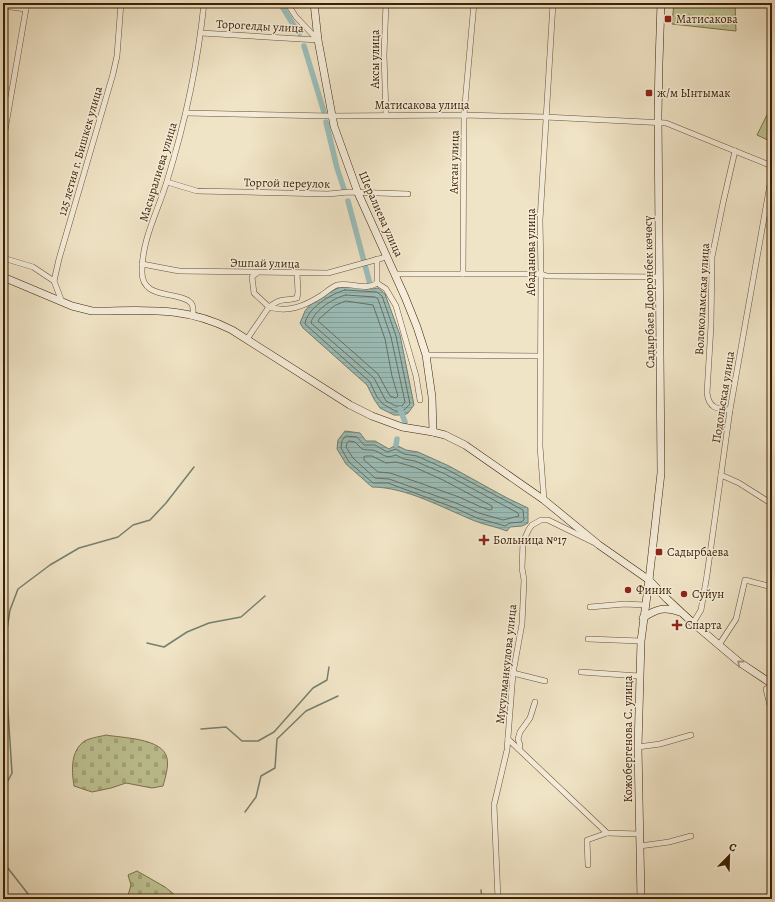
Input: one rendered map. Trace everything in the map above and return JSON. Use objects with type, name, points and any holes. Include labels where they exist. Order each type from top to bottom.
[{"type":"street","name":"125 летия г. Бишкек улица","points":[[54,281],[112,74],[116,56],[121,3]]},
{"type":"street","name":"Масыралиева улица","points":[[193,315],[191,303],[186,300],[164,295],[151,289],[146,284],[142,279],[142,264],[145,244],[167,182],[186,113],[201,33],[204,3]]},
{"type":"street","points":[[287,3],[296,17],[318,40]]},
{"type":"street","name":"Шералиева улица","points":[[314,3],[318,40],[331,116],[358,193],[412,312],[426,355],[432,396],[433,432]]},
{"type":"street","name":"Аксы улица","points":[[386,3],[384,55],[386,115]]},
{"type":"street","name":"Актан улица","points":[[463,274],[464,115],[474,3]]},
{"type":"street","name":"Абаданова улица","points":[[544,500],[540,446],[540,220],[553,3]]},
{"type":"street","name":"Садырбаев Дооронбек көчөсү","points":[[649,580],[661,473],[662,410],[659,277],[658,64],[661,3]]},
{"type":"street","points":[[3,6],[27,6],[3,142]]},
{"type":"street","name":"Торогелды улица","points":[[201,33],[318,40]]},
{"type":"street","name":"Матисакова улица","points":[[186,113],[331,116],[464,115],[658,122],[666,123],[772,166]]},
{"type":"street","name":"Волоколамская улица","points":[[730,410],[716,408],[711,405],[708,400],[707,392],[711,325],[712,257],[735,151]]},
{"type":"street","name":"Подольская улица","points":[[693,623],[701,610],[730,410],[772,173]]},
{"type":"street","name":"Торгой переулок","points":[[167,182],[197,191],[408,194]]},
{"type":"street","name":"Эшпай улица","points":[[142,264],[180,270],[257,273],[328,273],[386,257]]},
{"type":"street","points":[[3,258],[33,267],[54,281],[62,302]]},
{"type":"street","points":[[377,259],[377,283]]},
{"type":"street","points":[[257,273],[252,277],[254,292],[269,307],[278,310],[293,309],[316,299],[337,285],[350,284],[370,286],[377,283]]},
{"type":"street","points":[[247,339],[269,307],[274,303],[283,300],[293,300],[297,298],[297,273]]},
{"type":"street","points":[[395,274],[541,274],[547,276],[659,277]]},
{"type":"street","points":[[3,277],[72,306],[92,311],[171,311],[193,315],[217,322],[247,339],[350,405],[372,416],[402,427],[433,432],[454,438],[544,500],[599,545],[649,580],[693,623],[745,667],[772,685],[766,689],[772,714]]},
{"type":"street","points":[[377,283],[386,289],[396,306],[399,321],[413,365],[420,400]]},
{"type":"street","points":[[426,355],[540,356]]},
{"type":"street","points":[[721,475],[739,483],[772,504]]},
{"type":"street","name":"Мусулманкулова улица","points":[[498,899],[494,805],[507,750],[513,673],[522,624],[524,580],[522,568],[523,542],[529,529],[536,521],[548,520],[599,545]]},
{"type":"street","name":"Кожобергенова С. улица","points":[[641,899],[638,747],[639,676],[643,618],[649,580]]},
{"type":"street","points":[[719,645],[736,619],[745,580],[772,587]]},
{"type":"street","points":[[590,607],[625,604],[645,605]]},
{"type":"street","points":[[643,618],[655,610],[668,608],[684,614]]},
{"type":"street","points":[[588,639],[641,641]]},
{"type":"street","points":[[581,672],[639,676]]},
{"type":"street","points":[[513,673],[545,681]]},
{"type":"street","points":[[519,749],[520,732],[530,718],[535,702]]},
{"type":"street","points":[[638,747],[660,744],[691,735]]},
{"type":"street","name":"Мусулманкулова улица","points":[[508,739],[607,833]]},
{"type":"street","points":[[588,865],[588,840],[607,833],[639,834]]},
{"type":"street","points":[[640,846],[669,842],[692,836]]},
{"type":"green space","points":[[674,3],[735,3],[736,31],[672,24]]},
{"type":"green space","points":[[772,105],[772,142],[757,135]]},
{"type":"green space","points":[[106,735],[141,740],[158,746],[164,751],[168,765],[163,786],[152,788],[126,783],[92,792],[74,786],[73,764],[78,747],[87,740]]},
{"type":"green space","points":[[137,871],[165,887],[176,896],[176,899],[127,899],[131,885],[128,875]]},
{"type":"water","points":[[345,286],[373,289],[378,288],[385,294],[400,335],[414,405],[408,413],[404,415],[394,415],[380,408],[367,385],[303,328],[300,323],[308,307],[329,292]]},
{"type":"water","points":[[345,431],[360,433],[366,441],[375,441],[389,449],[396,445],[406,450],[418,452],[449,466],[528,508],[528,523],[522,526],[510,527],[507,531],[475,521],[411,494],[398,490],[372,487],[346,464],[337,449],[338,440]]},
{"type":"waterway","points":[[280,3],[299,34]]},
{"type":"waterway","points":[[304,46],[324,112]]},
{"type":"waterway","points":[[326,122],[337,168],[344,189]]},
{"type":"waterway","points":[[348,201],[370,284]]},
{"type":"waterway","points":[[400,409],[405,422]]},
{"type":"waterway","points":[[396,445],[397,439]]},
{"type":"waterway","points":[[3,790],[12,773],[4,649],[10,610],[18,589],[50,565],[79,548],[118,537],[133,525],[150,520],[166,503],[194,467]]},
{"type":"waterway","points":[[147,643],[164,647],[187,632],[209,623],[241,617],[265,596]]},
{"type":"waterway","points":[[201,729],[226,727],[242,741],[258,741],[274,732],[313,688],[327,680],[329,667]]},
{"type":"waterway","points":[[245,812],[256,797],[261,776],[275,768],[277,739],[306,711],[338,696]]},
{"type":"waterway","points":[[3,859],[7,867],[32,899]]},
{"type":"waterway","points":[[481,890],[482,899]]},
{"type":"place","name":"Матисакова","points":[[668,19]]},
{"type":"place","name":"ж/м Ынтымак","points":[[649,93]]},
{"type":"place","name":"Больница №17","points":[[484,540]]},
{"type":"place","name":"Садырбаева","points":[[659,552]]},
{"type":"place","name":"Финик","points":[[628,590]]},
{"type":"place","name":"Суйун","points":[[684,594]]},
{"type":"place","name":"Спарта","points":[[677,625]]}]
